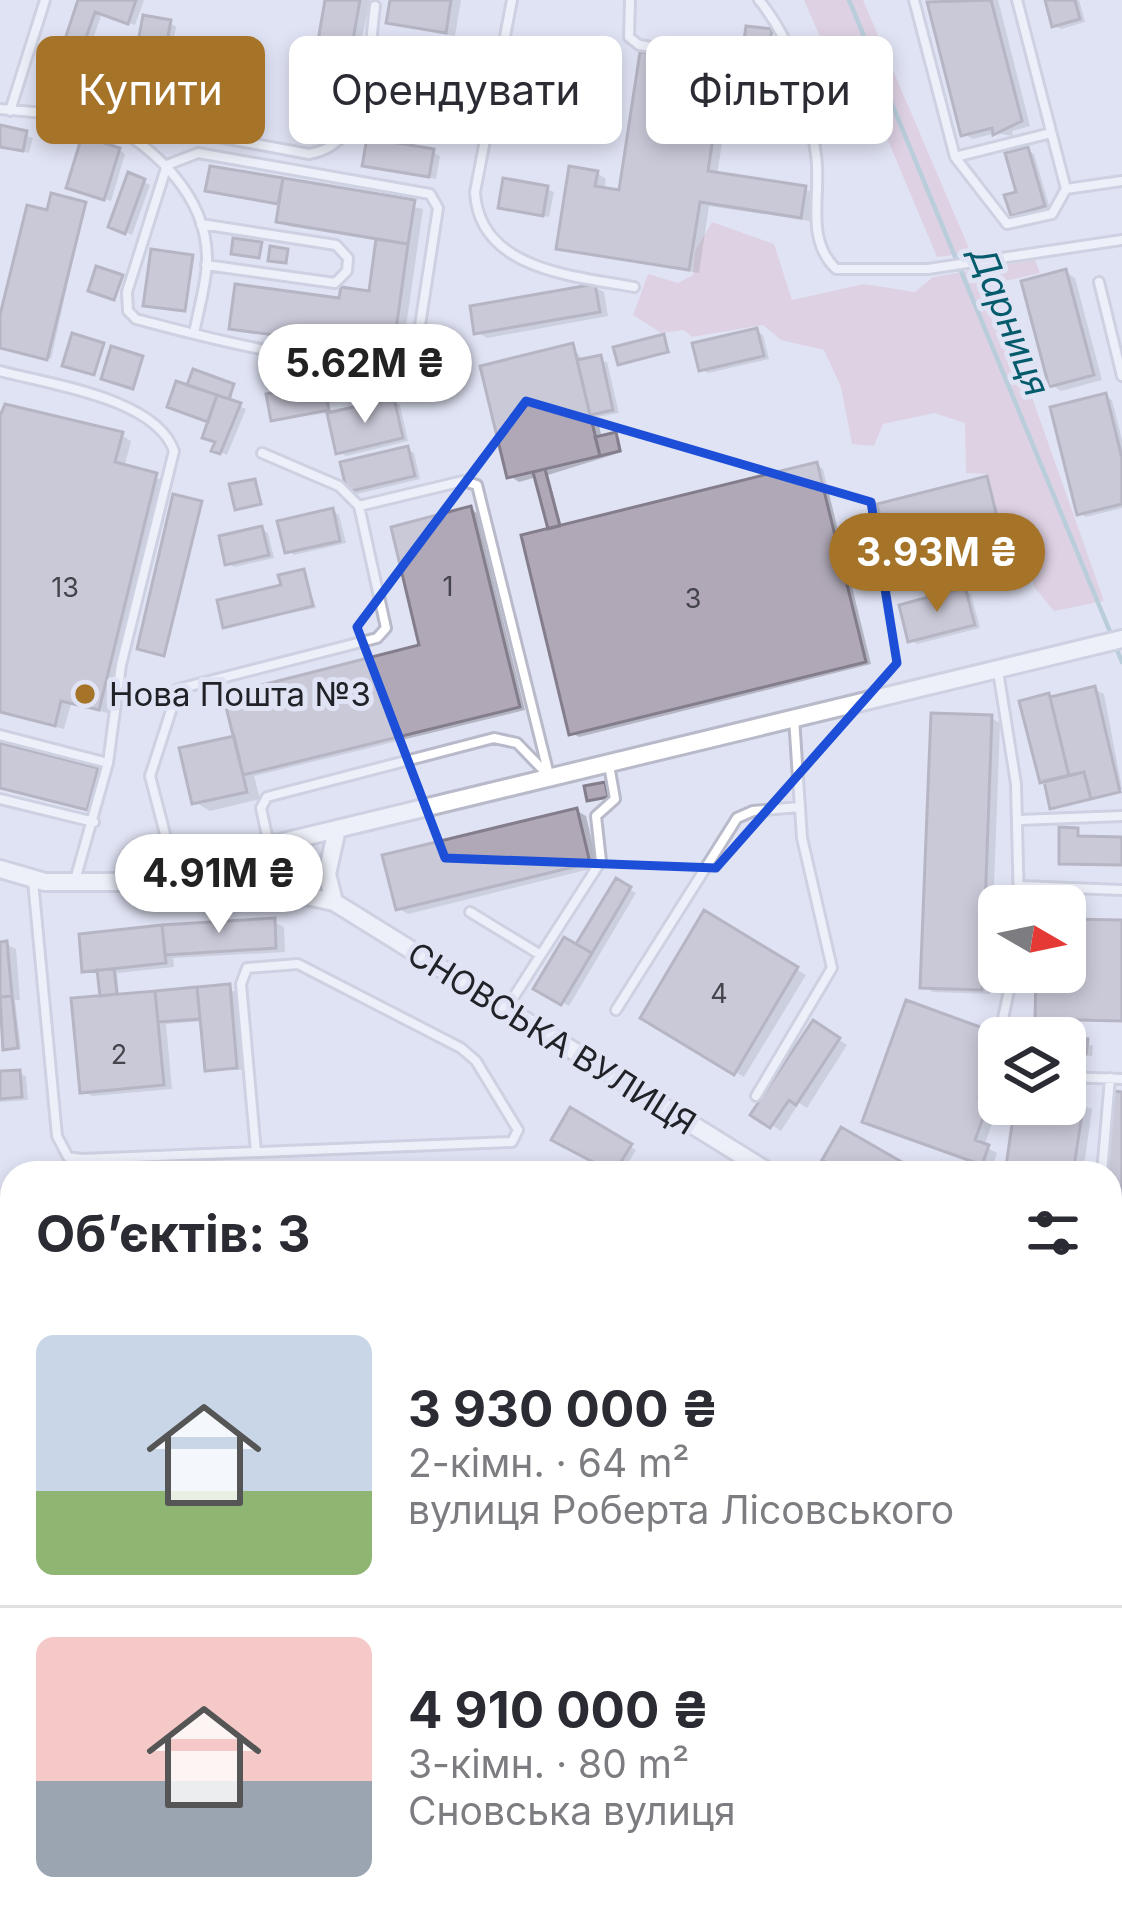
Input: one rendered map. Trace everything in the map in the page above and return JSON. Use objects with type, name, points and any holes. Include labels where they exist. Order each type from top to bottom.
[{"type":"street","points":[[0,869],[33,880],[74,885],[118,882],[1122,639]]},
{"type":"street","points":[[334,902],[327,874],[337,829]]},
{"type":"street","name":"СНОВСЬКА ВУЛИЦЯ","points":[[174,868],[334,902],[750,1161]]},
{"type":"lane","points":[[36,113],[5,110],[45,0]]},
{"type":"lane","points":[[512,0],[475,192],[476,213],[495,242],[527,264],[634,287]]},
{"type":"lane","points":[[630,0],[629,37],[646,46]]},
{"type":"lane","points":[[759,0],[783,36]]},
{"type":"lane","points":[[914,0],[955,157],[1007,224],[1052,214],[1066,189],[1017,0]]},
{"type":"lane","points":[[371,36],[375,6]]},
{"type":"lane","points":[[955,157],[1052,133]]},
{"type":"lane","points":[[143,144],[167,165],[201,224],[206,265],[194,334]]},
{"type":"lane","points":[[247,144],[309,154],[325,152],[335,144]]},
{"type":"lane","points":[[814,144],[816,235],[822,256],[836,269],[928,268],[1122,240]]},
{"type":"lane","points":[[198,153],[430,194],[438,208],[422,332],[406,353],[364,360],[248,348],[136,319],[125,304],[167,165],[198,153]]},
{"type":"lane","points":[[1066,189],[1122,181]]},
{"type":"lane","points":[[201,224],[336,245],[348,258],[347,271],[335,284],[206,265]]},
{"type":"lane","points":[[1099,282],[1122,376]]},
{"type":"lane","points":[[0,370],[123,404],[160,427],[173,445],[121,665],[108,763],[74,885]]},
{"type":"lane","points":[[174,868],[150,776],[178,689],[383,634],[385,620],[359,506],[339,486],[262,453]]},
{"type":"lane","points":[[359,506],[463,481],[477,485],[550,776]]},
{"type":"lane","points":[[998,669],[1019,820],[1021,885]]},
{"type":"lane","points":[[756,1096],[832,968],[799,807],[794,716]]},
{"type":"lane","points":[[0,735],[108,763]]},
{"type":"lane","points":[[269,845],[261,808],[267,796],[494,738],[517,743],[550,776]]},
{"type":"lane","points":[[505,1010],[602,861],[596,816],[615,800],[608,762]]},
{"type":"lane","points":[[0,799],[94,823]]},
{"type":"lane","points":[[616,1010],[737,818],[753,811],[799,807]]},
{"type":"lane","points":[[1019,820],[1122,816]]},
{"type":"lane","points":[[33,880],[60,1148],[81,1159],[512,1142],[518,1130],[467,1052],[298,964],[255,965],[247,968],[241,984],[256,1152]]},
{"type":"lane","points":[[1086,889],[1122,890]]},
{"type":"lane","points":[[470,912],[538,954]]},
{"type":"lane","points":[[1086,1077],[1122,1079]]},
{"type":"lane","points":[[1103,1161],[1110,1078]]},
{"type":"highlighted area","points":[[526,401],[871,502],[897,663],[716,868],[445,858],[357,627]]},
{"type":"shaded area","points":[[804,0],[863,0],[878,36],[820,36]]},
{"type":"shaded area","points":[[893,70],[971,253],[937,257],[889,144]]},
{"type":"shaded area","points":[[712,222],[774,244],[792,300],[864,284],[915,292],[933,277],[1035,260],[1040,273],[992,284],[1104,601],[1054,611],[1034,587],[1024,542],[1005,544],[988,474],[966,473],[965,423],[934,413],[883,424],[874,446],[852,444],[841,387],[824,350],[781,340],[763,325],[692,337],[684,330],[661,333],[633,315],[648,274],[678,283],[693,275],[695,251]]},
{"type":"building","points":[[78,0],[136,0],[128,24],[95,12],[87,36],[66,36]]},
{"type":"building","points":[[325,0],[360,0],[354,36],[319,36]]},
{"type":"building","points":[[390,0],[451,0],[446,33],[386,23]]},
{"type":"building","points":[[991,0],[1022,121],[993,135],[992,128],[961,136],[927,2]]},
{"type":"building","points":[[1045,0],[1075,0],[1080,19],[1052,27]]},
{"type":"building","points":[[143,15],[171,20],[168,36],[139,36]]},
{"type":"building","points":[[746,26],[772,29],[771,36],[745,36]]},
{"type":"building","points":[[640,52],[646,53],[646,144],[712,144],[708,171],[806,186],[801,218],[700,202],[689,270],[556,249],[569,166],[598,171],[595,186],[619,190]]},
{"type":"building","points":[[0,125],[27,131],[23,151],[0,147]]},
{"type":"building","points":[[80,144],[120,148],[104,200],[66,188]]},
{"type":"building","points":[[366,144],[434,149],[429,177],[362,166]]},
{"type":"building","points":[[1028,147],[1045,206],[1011,216],[1004,195],[1016,192],[1005,153]]},
{"type":"building","points":[[210,166],[283,178],[278,204],[205,191]]},
{"type":"building","points":[[128,172],[145,179],[125,234],[108,227]]},
{"type":"building","points":[[283,178],[415,200],[408,244],[276,222]]},
{"type":"building","points":[[503,178],[548,186],[543,216],[498,208]]},
{"type":"building","points":[[51,193],[86,202],[47,360],[0,348],[0,315],[27,205],[47,210]]},
{"type":"building","points":[[233,238],[262,242],[259,258],[231,254]]},
{"type":"building","points":[[376,239],[408,244],[393,351],[229,329],[235,284],[339,298],[341,287],[369,291]]},
{"type":"building","points":[[270,246],[288,249],[286,263],[268,261]]},
{"type":"building","points":[[151,249],[193,255],[185,311],[143,306]]},
{"type":"building","points":[[96,266],[123,275],[114,300],[88,291]]},
{"type":"building","points":[[1066,269],[1094,375],[1049,387],[1021,281]]},
{"type":"building","points":[[595,284],[600,312],[474,334],[470,306]]},
{"type":"building","points":[[757,328],[764,356],[699,371],[692,343]]},
{"type":"building","points":[[72,333],[104,343],[94,375],[62,366]]},
{"type":"building","points":[[664,334],[668,352],[618,365],[613,347]]},
{"type":"building","points":[[573,343],[600,456],[507,478],[480,366]]},
{"type":"building","points":[[111,346],[143,356],[133,389],[101,379]]},
{"type":"building","points":[[601,355],[613,410],[590,415],[577,360]]},
{"type":"building","points":[[193,369],[234,384],[229,399],[187,385]]},
{"type":"building","points":[[176,381],[217,395],[208,422],[167,407]]},
{"type":"building","points":[[324,384],[329,410],[271,421],[266,394]]},
{"type":"building","points":[[1106,393],[1122,458],[1122,504],[1077,515],[1050,407]]},
{"type":"building","points":[[217,395],[241,403],[220,454],[211,451],[215,442],[202,438]]},
{"type":"building","points":[[394,398],[403,438],[336,454],[327,413]]},
{"type":"building","points":[[5,404],[123,432],[115,462],[157,473],[99,710],[61,701],[55,726],[0,712],[0,416]]},
{"type":"building","points":[[616,432],[620,451],[600,456],[595,437]]},
{"type":"building","points":[[408,446],[415,476],[347,492],[340,462]]},
{"type":"building","points":[[817,462],[866,662],[569,735],[521,535]]},
{"type":"building","points":[[545,469],[560,526],[548,529],[533,472]]},
{"type":"building","points":[[987,476],[1001,533],[891,561],[877,504]]},
{"type":"building","points":[[255,479],[261,504],[235,510],[229,484]]},
{"type":"building","points":[[173,494],[202,501],[164,656],[137,649]]},
{"type":"building","points":[[471,506],[520,707],[243,775],[223,695],[419,645],[391,527]]},
{"type":"building","points":[[333,508],[340,541],[285,553],[277,521]]},
{"type":"building","points":[[262,526],[269,555],[225,565],[219,536]]},
{"type":"building","points":[[304,569],[313,606],[223,628],[217,600],[281,585],[278,575]]},
{"type":"building","points":[[965,587],[975,625],[908,642],[899,605]]},
{"type":"building","points":[[1095,686],[1120,792],[1091,799],[1084,772],[1069,776],[1050,697]]},
{"type":"building","points":[[1049,693],[1069,776],[1040,783],[1019,701]]},
{"type":"building","points":[[931,713],[992,715],[986,885],[978,885],[978,990],[920,988]]},
{"type":"building","points":[[234,736],[247,792],[192,804],[179,748]]},
{"type":"building","points":[[0,743],[98,768],[87,810],[0,788]]},
{"type":"building","points":[[1084,772],[1091,799],[1050,809],[1044,781]]},
{"type":"building","points":[[605,782],[608,797],[587,801],[584,786]]},
{"type":"building","points":[[577,808],[590,863],[396,910],[382,855]]},
{"type":"building","points":[[1059,827],[1078,828],[1078,836],[1122,837],[1122,865],[1059,864]]},
{"type":"building","points":[[616,878],[631,887],[592,953],[576,944]]},
{"type":"building","points":[[704,910],[798,967],[734,1075],[640,1018]]},
{"type":"building","points":[[275,918],[276,948],[165,955],[162,925]]},
{"type":"building","points":[[1086,919],[1122,920],[1122,1021],[1035,1017],[1036,993],[1086,993]]},
{"type":"building","points":[[162,925],[166,963],[82,972],[79,934]]},
{"type":"building","points":[[564,937],[592,953],[561,1005],[533,989]]},
{"type":"building","points":[[7,941],[12,996],[0,997],[0,942]]},
{"type":"building","points":[[114,969],[117,994],[100,996],[97,970]]},
{"type":"building","points":[[230,984],[237,1068],[205,1071],[197,987]]},
{"type":"building","points":[[197,987],[200,1019],[158,1022],[155,991]]},
{"type":"building","points":[[155,991],[164,1085],[80,1093],[71,998]]},
{"type":"building","points":[[12,996],[18,1048],[3,1050],[0,997]]},
{"type":"building","points":[[906,1000],[978,1026],[981,1125],[975,1140],[989,1145],[983,1161],[971,1161],[862,1122]]},
{"type":"building","points":[[813,1020],[840,1038],[796,1105],[789,1100],[770,1128],[750,1115]]},
{"type":"building","points":[[20,1070],[22,1097],[0,1099],[0,1071]]},
{"type":"building","points":[[1113,1091],[1122,1092],[1122,1161],[1108,1161]]},
{"type":"building","points":[[570,1107],[632,1144],[621,1161],[591,1161],[551,1140]]},
{"type":"building","points":[[1012,1125],[1080,1125],[1075,1161],[1007,1161]]},
{"type":"building","points":[[841,1127],[900,1161],[824,1161]]},
{"type":"waterway","name":"Дарниця","points":[[849,0],[1111,634]]},
{"type":"waterway","name":"Дарниця","points":[[1115,645],[1122,662]]},
{"type":"place","name":"Нова Пошта №3","points":[[85,694]]}]
